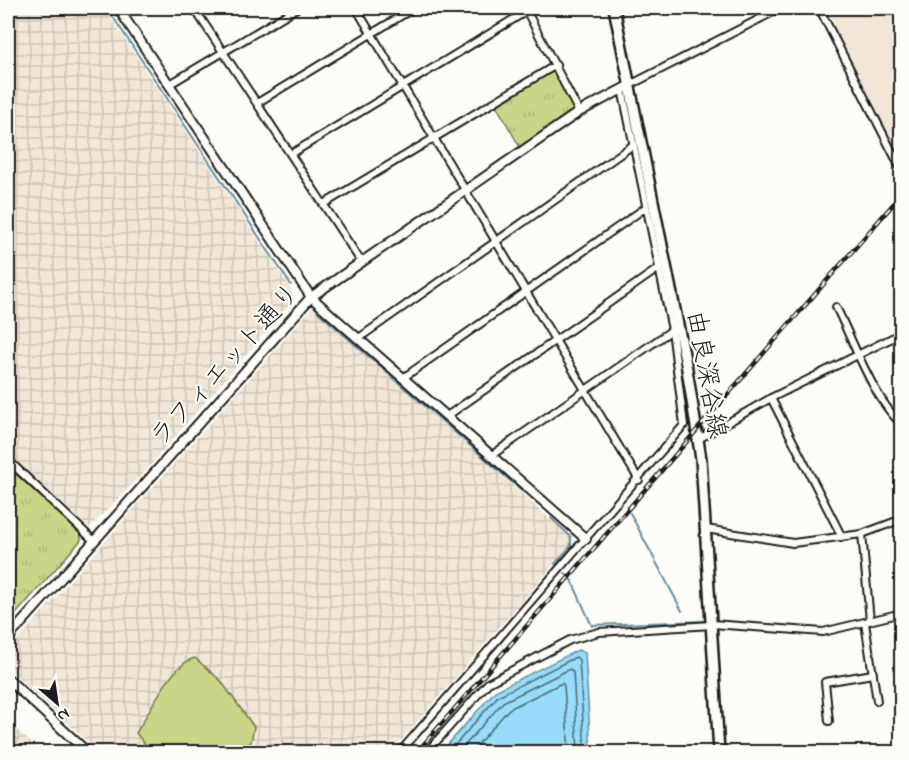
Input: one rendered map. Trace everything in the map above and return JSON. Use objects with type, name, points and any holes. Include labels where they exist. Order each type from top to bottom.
[{"type":"main road","name":"由良深谷線","points":[[615,8],[626,87],[687,369],[697,440],[706,529],[719,753]]},
{"type":"street","points":[[118,8],[311,297],[586,539]]},
{"type":"street","points":[[194,8],[362,262]]},
{"type":"street","points":[[170,84],[297,8]]},
{"type":"street","points":[[356,8],[639,480]]},
{"type":"street","points":[[257,103],[414,8]]},
{"type":"street","points":[[400,753],[639,480],[684,425],[672,330],[633,145],[626,87],[781,8]]},
{"type":"street","points":[[819,8],[902,171]]},
{"type":"street","points":[[291,154],[526,9],[579,111]]},
{"type":"street","points":[[324,204],[556,65]]},
{"type":"street","name":"ラフィエット通り","points":[[8,638],[311,297],[579,111],[626,87]]},
{"type":"street","points":[[359,338],[497,243],[633,145]]},
{"type":"street","points":[[402,378],[645,208]]},
{"type":"street","points":[[447,416],[659,268]]},
{"type":"street","points":[[836,307],[894,417],[902,424]]},
{"type":"street","points":[[492,455],[672,330]]},
{"type":"street","points":[[697,440],[771,398],[902,333]]},
{"type":"street","points":[[771,398],[842,537]]},
{"type":"street","points":[[8,460],[93,540]]},
{"type":"street","points":[[706,529],[793,543],[862,534],[902,519]]},
{"type":"street","points":[[862,534],[868,622],[877,701]]},
{"type":"street","points":[[427,753],[488,682],[570,640],[599,632],[712,625],[823,632],[902,613]]},
{"type":"street","points":[[830,721],[825,682],[873,674]]},
{"type":"street","points":[[8,679],[87,753]]},
{"type":"shaded area","points":[[8,8],[104,8],[291,289],[293,301],[145,471],[89,528],[8,453]]},
{"type":"shaded area","points":[[821,8],[901,8],[901,150],[894,150]]},
{"type":"shaded area","points":[[313,307],[570,537],[570,546],[391,752],[99,752],[8,668],[8,651]]},
{"type":"shaded area","points":[[8,722],[41,752],[8,752]]},
{"type":"green space","points":[[555,70],[575,111],[521,149],[496,105]]},
{"type":"green space","points":[[8,467],[81,534],[81,540],[8,623]]},
{"type":"green space","points":[[195,658],[221,681],[254,727],[251,742],[241,752],[151,752],[136,733],[169,679],[177,669]]},
{"type":"water","points":[[578,650],[585,653],[591,752],[441,752],[495,691]]},
{"type":"waterway","points":[[107,8],[291,285]]},
{"type":"waterway","points":[[317,311],[524,493]]},
{"type":"waterway","points":[[630,513],[682,611]]},
{"type":"waterway","points":[[551,518],[571,537],[571,546],[555,564]]},
{"type":"waterway","points":[[565,573],[572,581],[592,626]]},
{"type":"waterway","points":[[592,625],[705,621]]},
{"type":"waterway","points":[[716,630],[720,699]]},
{"type":"railway","points":[[417,752],[902,194]]}]
